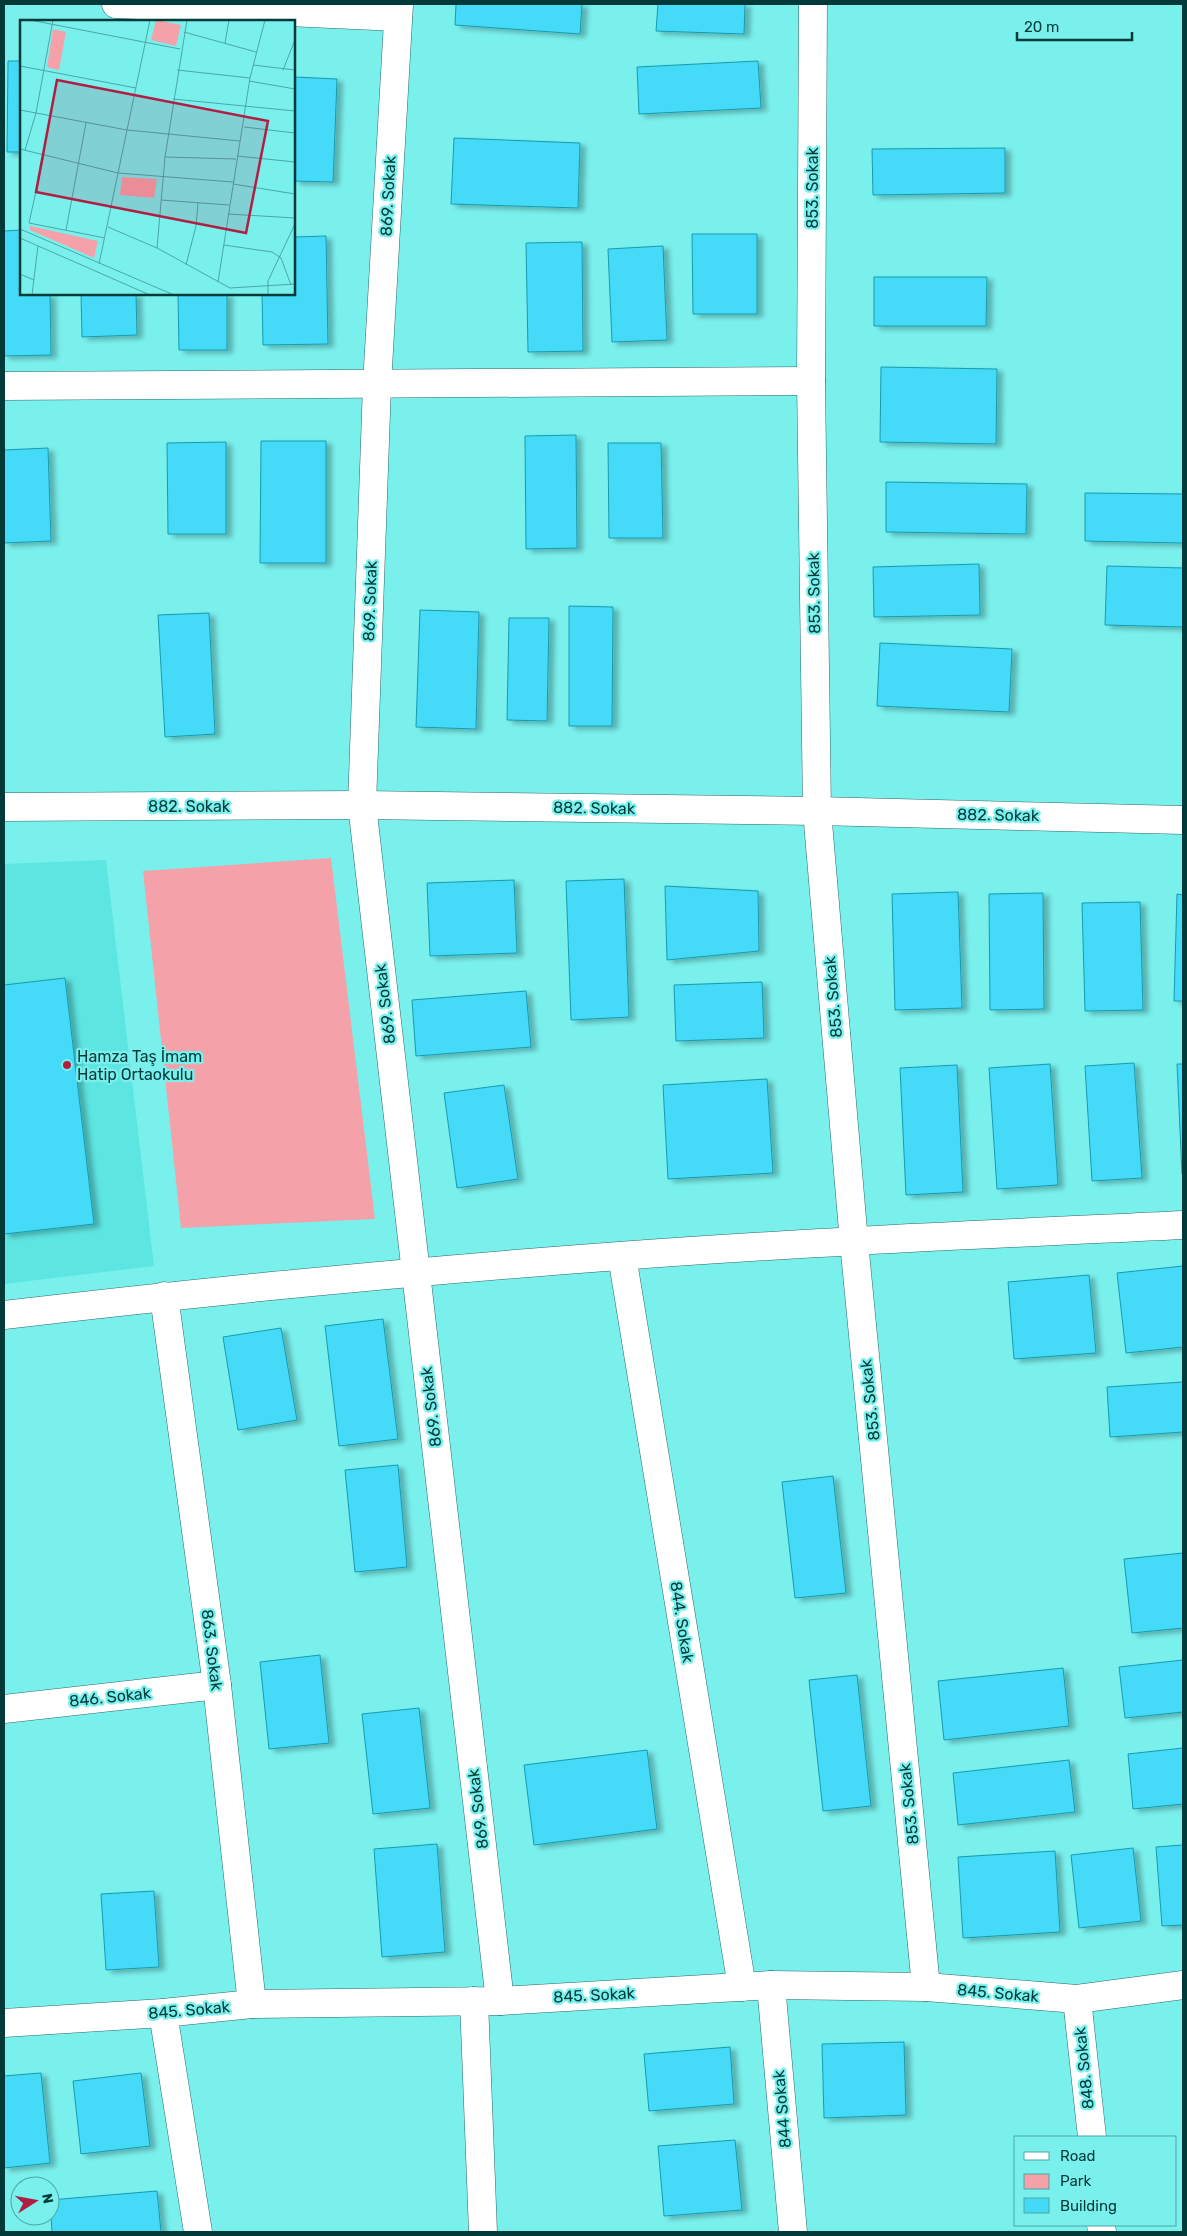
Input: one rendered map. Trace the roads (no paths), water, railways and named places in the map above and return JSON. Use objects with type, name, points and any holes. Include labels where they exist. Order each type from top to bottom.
[{"type":"street","points":[[116,4],[399,10]]},
{"type":"street","name":"853. Sokak","points":[[813,4],[811,381],[817,811],[854,1242],[926,1987]]},
{"type":"street","name":"869. Sokak","points":[[399,10],[377,384],[362,805],[416,1272],[487,2001],[483,2232]]},
{"type":"street","points":[[4,386],[811,381]]},
{"type":"street","name":"882. Sokak","points":[[4,807],[362,805],[817,811],[1183,820]]},
{"type":"street","points":[[4,1315],[164,1296],[416,1272],[622,1256],[1183,1225]]},
{"type":"street","name":"844. Sokak","points":[[622,1256],[742,1987]]},
{"type":"street","name":"863. Sokak","points":[[164,1296],[217,1685],[252,2004]]},
{"type":"street","name":"846. Sokak","points":[[4,1709],[217,1685]]},
{"type":"street","name":"845. Sokak","points":[[4,2023],[163,2013],[252,2004],[487,2001],[771,1985],[926,1987],[1077,1999],[1183,1986]]},
{"type":"street","name":"844 Sokak","points":[[771,1985],[793,2232]]},
{"type":"street","name":"848. Sokak","points":[[1077,1999],[1092,2136]]},
{"type":"street","points":[[163,2013],[198,2232]]},
{"type":"place","name":"Hamza Taş İmam Hatip Ortaokulu","points":[[67,1065]]}]
